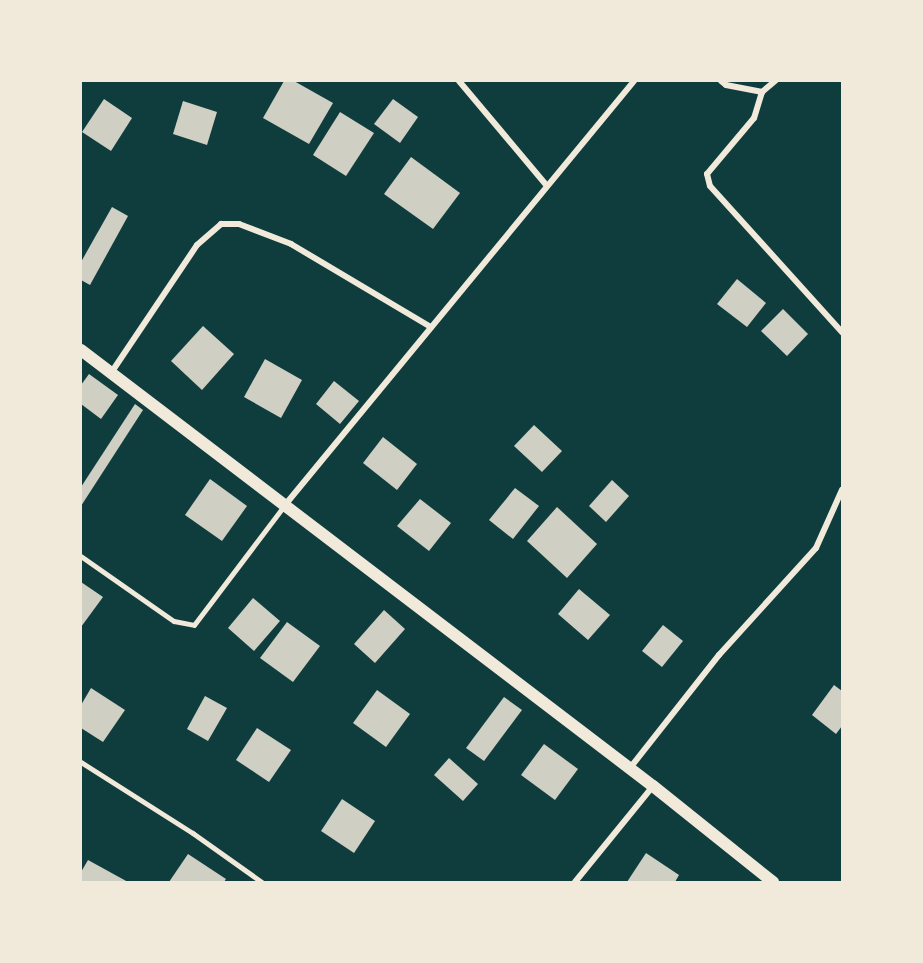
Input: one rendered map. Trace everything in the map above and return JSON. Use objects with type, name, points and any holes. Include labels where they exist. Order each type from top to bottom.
[{"type":"main road","points":[[81,350],[630,768],[773,882]]},
{"type":"street","points":[[459,81],[547,186]]},
{"type":"street","points":[[285,505],[634,81]]},
{"type":"street","points":[[775,81],[762,92],[754,118],[707,174],[710,186],[842,332]]},
{"type":"street","points":[[723,83],[762,92]]},
{"type":"street","points":[[111,373],[197,245],[221,224],[239,224],[291,244],[431,327]]},
{"type":"street","points":[[630,768],[719,655],[816,548],[842,490]]},
{"type":"street","points":[[575,882],[653,786]]},
{"type":"lane","points":[[81,556],[174,621],[194,625],[285,505]]},
{"type":"lane","points":[[81,762],[193,833],[262,882]]},
{"type":"building","points":[[284,81],[294,81],[333,103],[309,144],[263,118]]},
{"type":"building","points":[[104,99],[132,118],[111,151],[82,132]]},
{"type":"building","points":[[393,99],[418,117],[400,143],[374,124]]},
{"type":"building","points":[[183,101],[217,112],[207,145],[173,134]]},
{"type":"building","points":[[340,112],[374,133],[346,176],[313,155]]},
{"type":"building","points":[[411,157],[460,193],[433,229],[384,194]]},
{"type":"building","points":[[112,207],[128,216],[90,285],[81,280],[81,262]]},
{"type":"building","points":[[737,279],[766,303],[747,327],[717,304]]},
{"type":"building","points":[[783,309],[808,334],[787,356],[761,331]]},
{"type":"building","points":[[203,326],[234,354],[202,390],[171,361]]},
{"type":"building","points":[[265,359],[302,380],[281,418],[244,397]]},
{"type":"building","points":[[89,374],[118,395],[101,419],[81,404],[81,385]]},
{"type":"building","points":[[334,381],[359,401],[340,424],[316,404]]},
{"type":"building","points":[[135,404],[143,410],[81,506],[81,487]]},
{"type":"building","points":[[534,425],[562,451],[542,472],[514,446]]},
{"type":"building","points":[[383,437],[417,464],[397,490],[363,463]]},
{"type":"building","points":[[210,479],[247,506],[222,541],[185,515]]},
{"type":"building","points":[[612,480],[629,496],[606,522],[589,506]]},
{"type":"building","points":[[515,488],[539,506],[513,539],[489,520]]},
{"type":"building","points":[[420,499],[451,523],[429,551],[397,526]]},
{"type":"building","points":[[557,507],[597,544],[567,578],[527,541]]},
{"type":"building","points":[[81,582],[103,597],[81,627]]},
{"type":"building","points":[[579,589],[610,615],[588,640],[558,614]]},
{"type":"building","points":[[253,598],[280,621],[254,651],[228,628]]},
{"type":"building","points":[[384,610],[405,629],[375,663],[354,644]]},
{"type":"building","points":[[287,622],[320,646],[293,682],[260,658]]},
{"type":"building","points":[[663,625],[683,641],[662,667],[642,651]]},
{"type":"building","points":[[834,685],[842,691],[842,726],[836,734],[812,715]]},
{"type":"building","points":[[91,688],[125,710],[103,742],[81,728],[81,705]]},
{"type":"building","points":[[377,690],[410,714],[386,747],[353,723]]},
{"type":"building","points":[[205,696],[227,708],[208,741],[187,729]]},
{"type":"building","points":[[504,697],[522,710],[484,761],[466,748]]},
{"type":"building","points":[[257,728],[291,750],[269,782],[236,760]]},
{"type":"building","points":[[544,744],[578,769],[555,800],[521,775]]},
{"type":"building","points":[[449,758],[478,784],[463,801],[434,775]]},
{"type":"building","points":[[342,799],[375,821],[354,853],[321,831]]},
{"type":"building","points":[[646,853],[679,875],[675,882],[627,882]]},
{"type":"building","points":[[188,854],[226,879],[224,882],[169,882]]},
{"type":"building","points":[[88,860],[128,882],[81,882],[81,872]]}]
